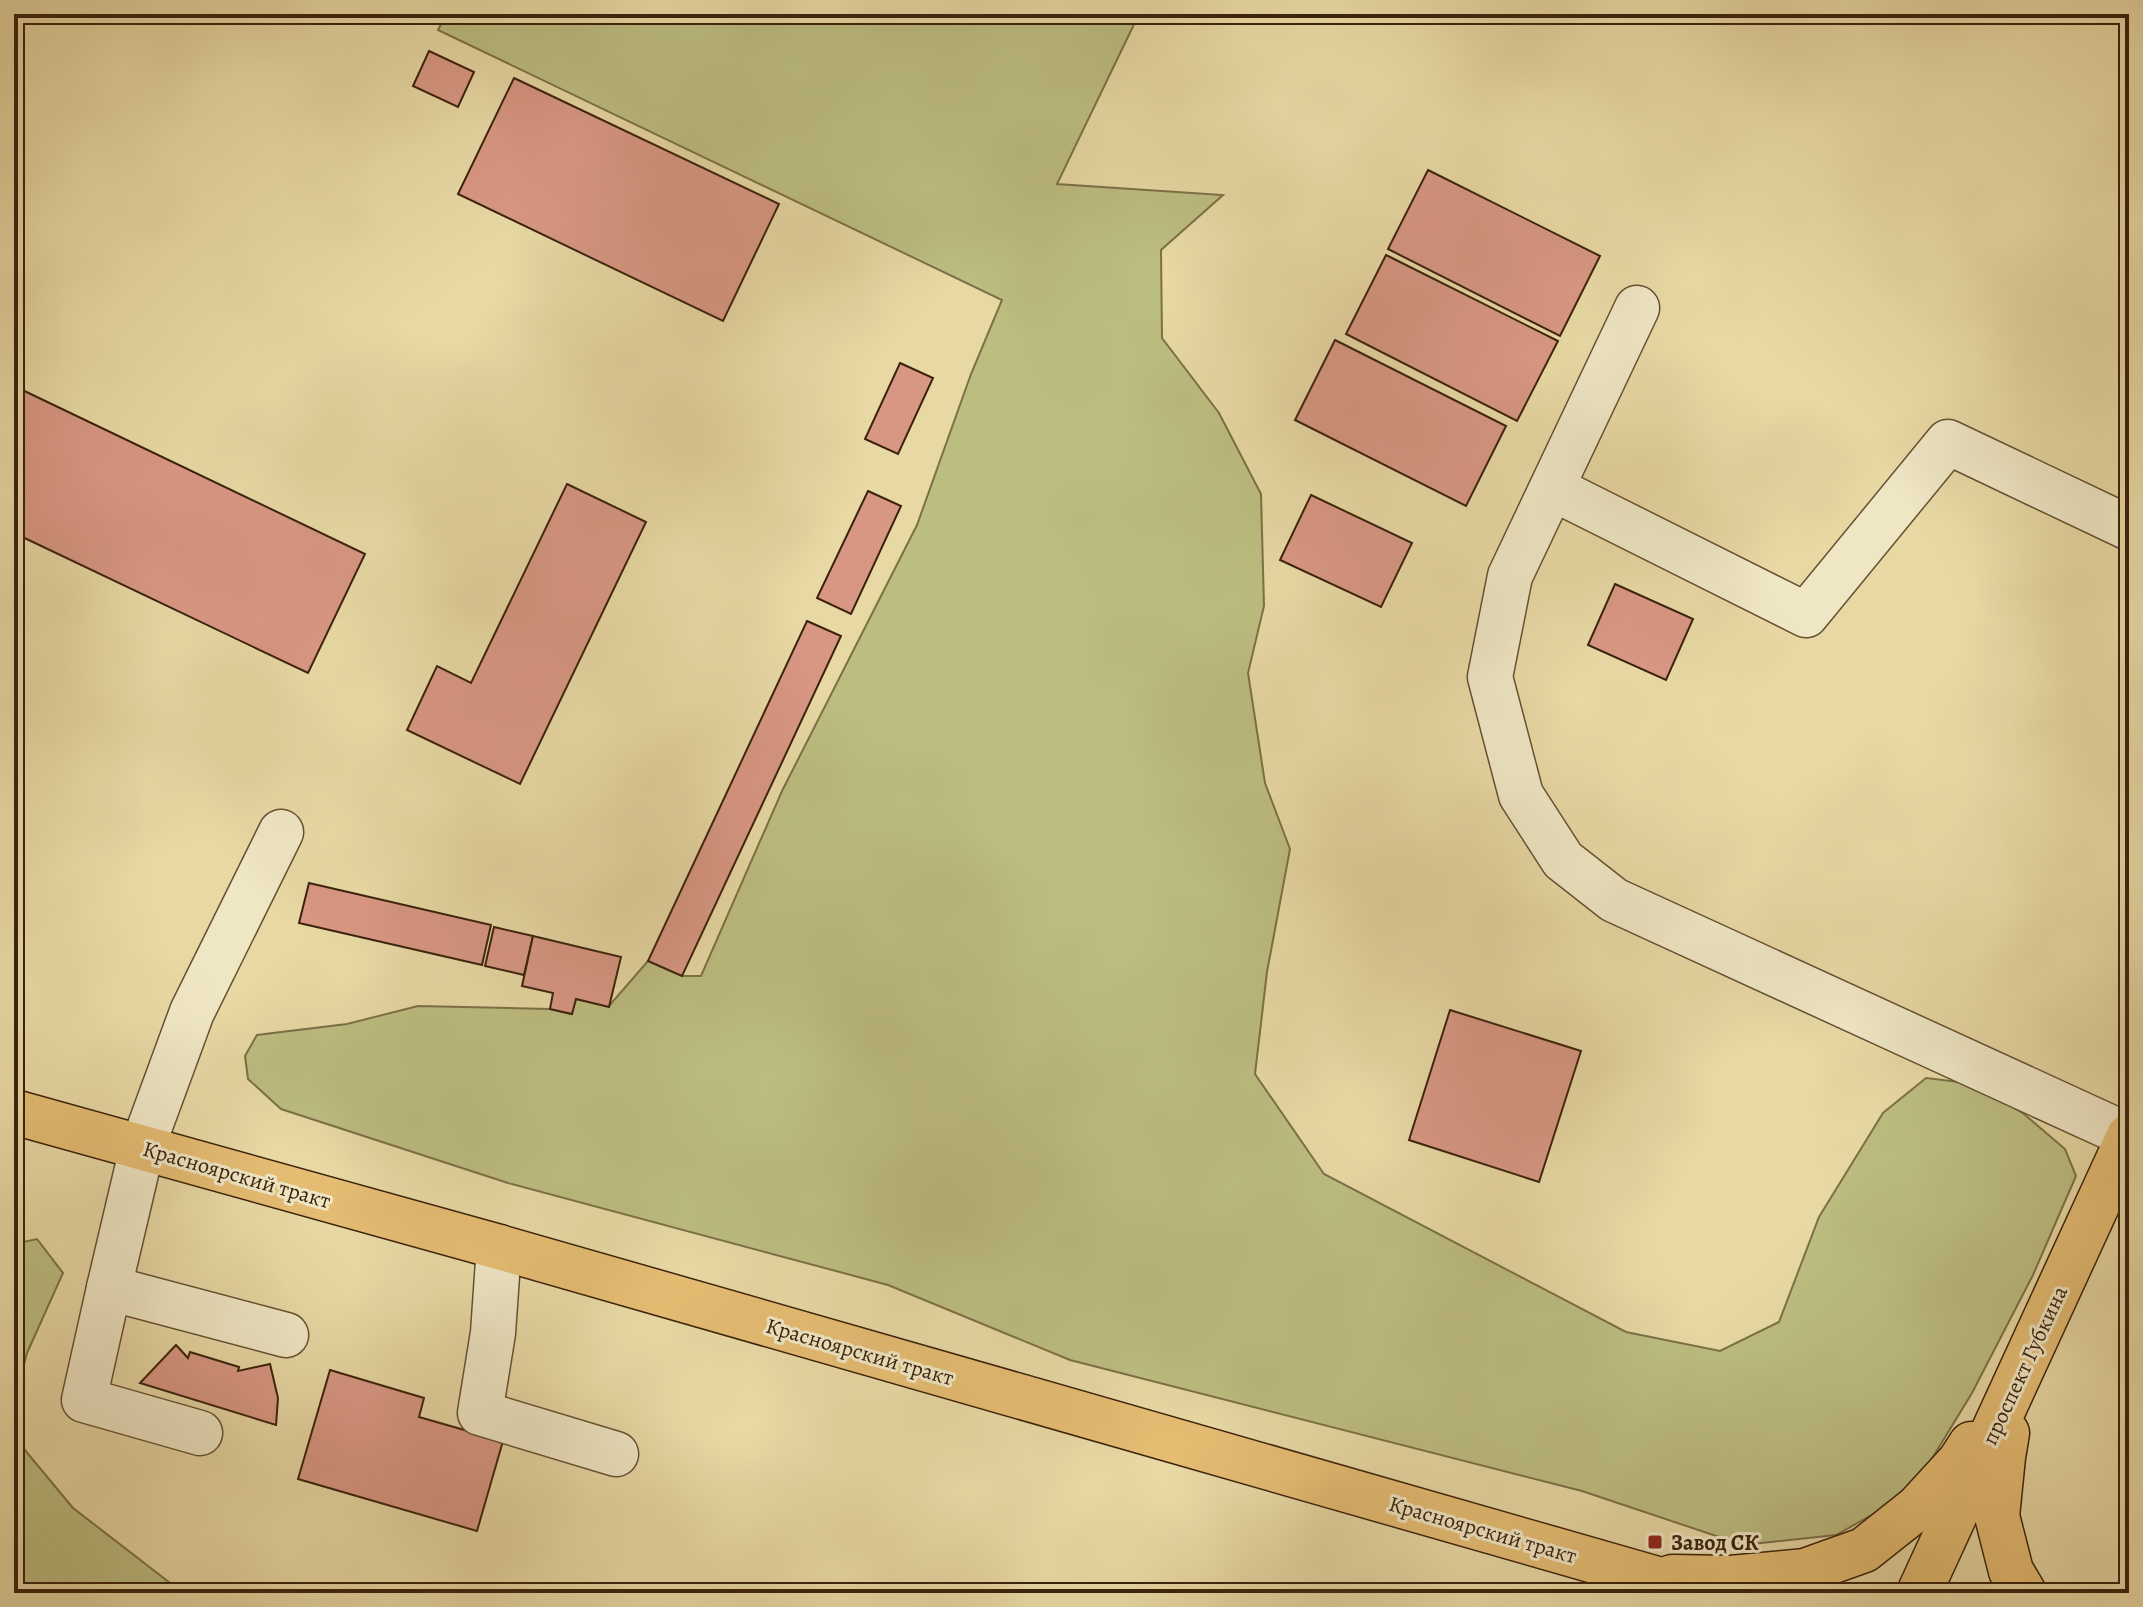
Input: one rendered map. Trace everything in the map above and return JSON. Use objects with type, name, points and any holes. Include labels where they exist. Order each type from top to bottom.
[{"type":"main road","name":"Красноярский тракт","points":[[14,1112],[499,1247],[1706,1593]]},
{"type":"main road","name":"проспект Губкина","points":[[1919,1593],[2129,1136]]},
{"type":"main road","points":[[1649,1577],[1731,1578],[1805,1571],[1864,1550],[1917,1508],[1960,1461],[2017,1381]]},
{"type":"main road","points":[[2017,1381],[2003,1457],[1997,1516],[2011,1571],[2024,1593]]},
{"type":"lane","points":[[1637,308],[1510,576],[1490,677],[1521,795],[1563,860],[1614,900],[2129,1136]]},
{"type":"lane","points":[[1552,488],[1806,615],[1948,442],[2129,528]]},
{"type":"lane","points":[[200,1433],[84,1400],[142,1148],[192,1012],[281,832]]},
{"type":"lane","points":[[499,1247],[493,1333],[480,1413],[616,1454]]},
{"type":"lane","points":[[109,1288],[286,1335]]},
{"type":"green space","points":[[446,14],[1139,14],[1057,184],[1223,195],[1161,250],[1162,338],[1219,413],[1261,494],[1264,606],[1248,673],[1265,783],[1290,849],[1267,972],[1255,1074],[1324,1174],[1626,1332],[1720,1351],[1779,1322],[1819,1217],[1883,1113],[1926,1078],[1976,1084],[2024,1114],[2065,1149],[2076,1176],[2033,1275],[1972,1393],[1911,1493],[1836,1535],[1743,1545],[1582,1491],[1070,1360],[888,1285],[508,1183],[281,1109],[248,1079],[245,1056],[257,1035],[347,1024],[418,1006],[550,1009],[571,1014],[576,999],[609,1006],[648,961],[682,976],[701,976],[782,791],[917,525],[971,374],[1002,300],[438,30]]},
{"type":"green space","points":[[37,1239],[63,1273],[27,1353],[14,1401],[14,1244]]},
{"type":"green space","points":[[14,1437],[73,1508],[183,1593],[14,1593]]},
{"type":"building","points":[[429,51],[474,72],[458,107],[413,86]]},
{"type":"building","points":[[514,78],[779,204],[723,321],[458,194]]},
{"type":"building","points":[[1428,170],[1600,256],[1560,336],[1388,249]]},
{"type":"building","points":[[1386,255],[1558,341],[1517,421],[1346,334]]},
{"type":"building","points":[[1335,340],[1506,426],[1466,506],[1295,420]]},
{"type":"building","points":[[900,363],[933,378],[898,454],[865,439]]},
{"type":"building","points":[[14,386],[365,554],[308,673],[14,533]]},
{"type":"building","points":[[567,484],[646,522],[520,784],[407,730],[437,666],[471,683]]},
{"type":"building","points":[[868,491],[901,506],[851,614],[817,598]]},
{"type":"building","points":[[1311,495],[1412,543],[1381,607],[1280,560]]},
{"type":"building","points":[[1615,584],[1693,619],[1666,680],[1588,645]]},
{"type":"building","points":[[807,621],[841,636],[682,976],[648,961]]},
{"type":"building","points":[[309,883],[491,925],[482,965],[299,923]]},
{"type":"building","points":[[494,927],[533,936],[524,975],[485,966]]},
{"type":"building","points":[[533,936],[621,957],[609,1007],[576,999],[572,1014],[550,1009],[553,993],[522,986]]},
{"type":"building","points":[[1450,1010],[1581,1051],[1539,1182],[1409,1140]]},
{"type":"building","points":[[176,1345],[188,1358],[190,1352],[239,1367],[238,1371],[270,1364],[278,1398],[276,1425],[140,1383]]},
{"type":"building","points":[[330,1370],[424,1398],[419,1417],[503,1441],[477,1531],[298,1479]]},
{"type":"place","name":"Завод СК","points":[[1655,1542]]}]
